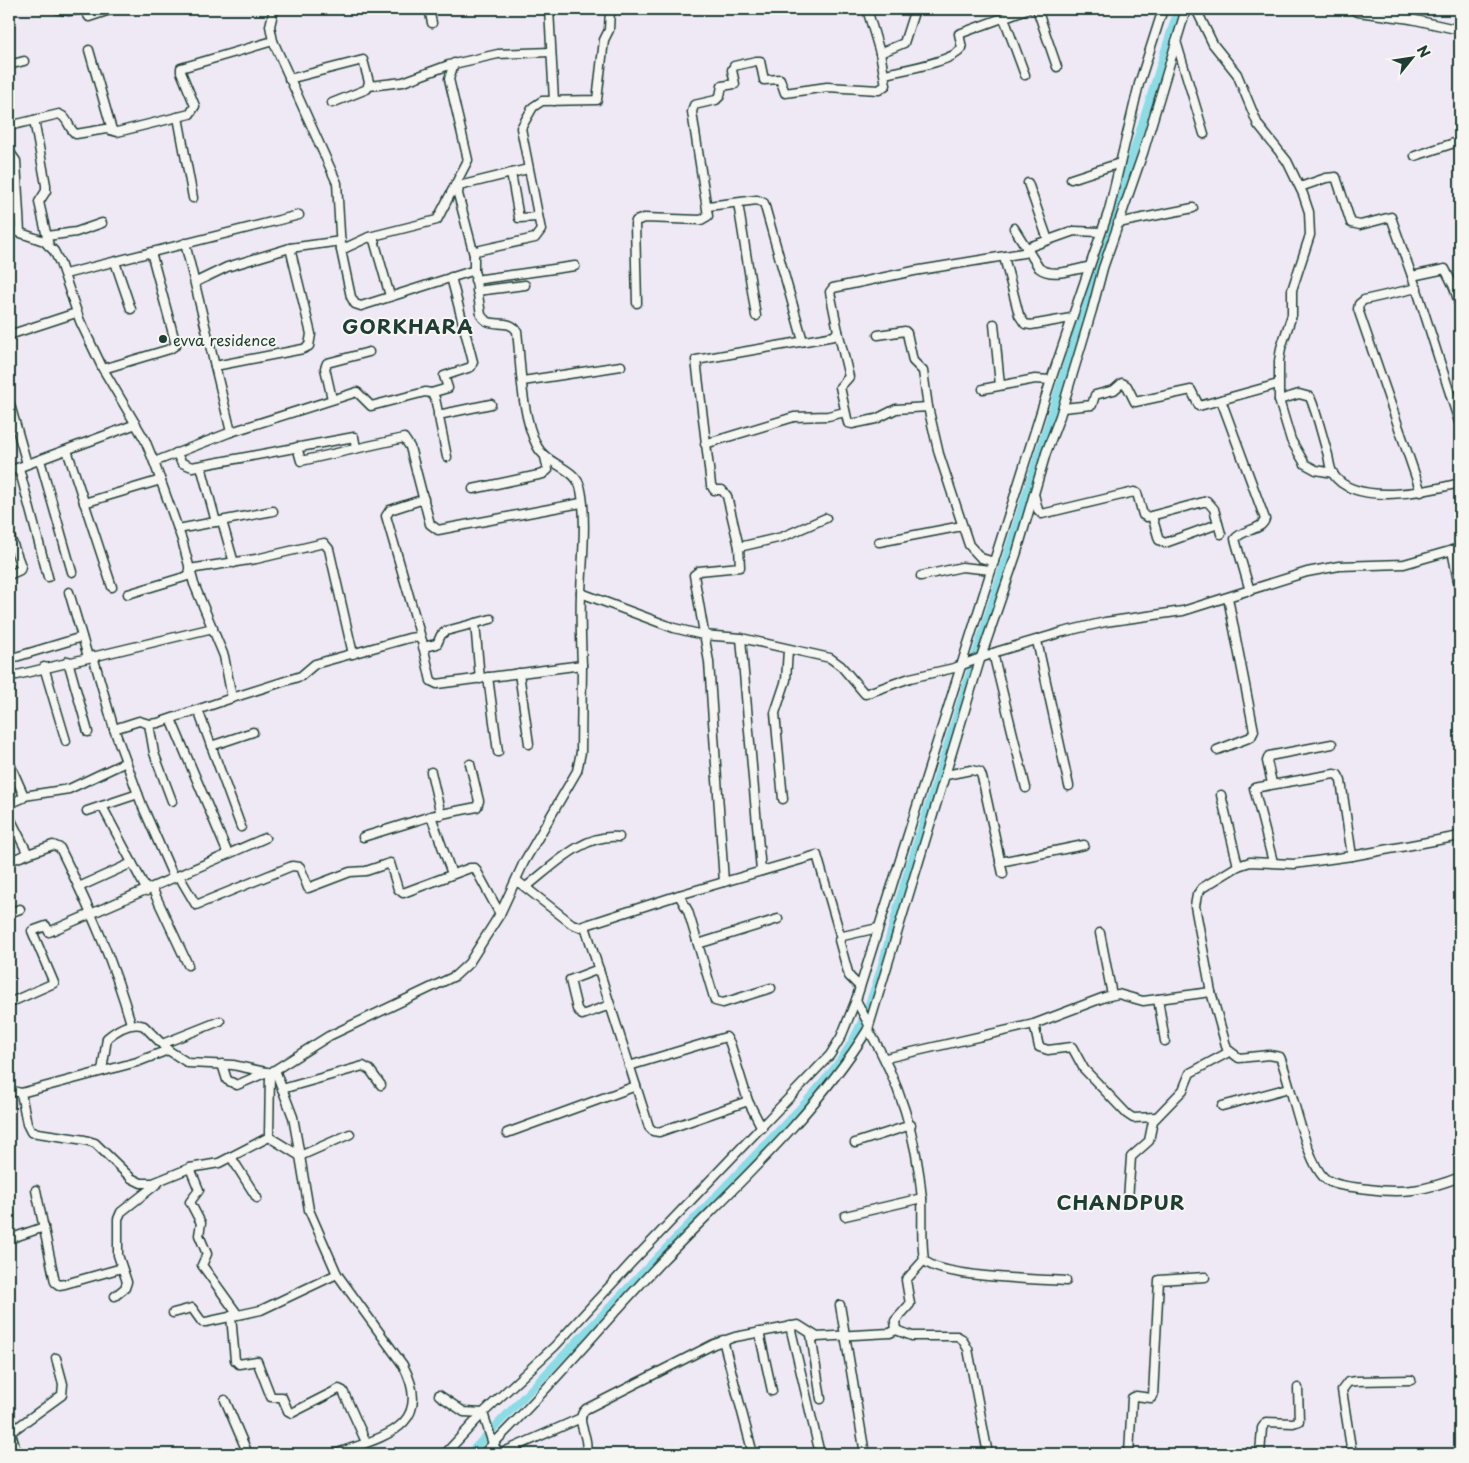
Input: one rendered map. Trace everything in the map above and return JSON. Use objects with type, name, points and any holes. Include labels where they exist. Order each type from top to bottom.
[{"type":"street","points":[[57,9],[69,11],[85,9],[89,17],[113,9]]},
{"type":"street","points":[[274,9],[270,26],[273,41],[337,183],[341,250],[351,297],[355,304],[361,306],[470,271],[475,276]]},
{"type":"street","points":[[430,9],[432,23]]},
{"type":"street","points":[[549,9],[554,101]]},
{"type":"street","points":[[474,256],[476,251],[482,248],[535,238],[541,230],[521,128],[537,103],[554,101],[593,102],[596,100],[604,40],[610,30],[610,9]]},
{"type":"street","points":[[637,303],[636,220],[644,218],[701,220],[708,216],[692,107],[716,100],[720,96],[722,86],[735,84],[732,70],[734,66],[760,61],[764,80],[780,79],[787,94],[827,87],[879,90],[886,85],[885,74],[867,9]]},
{"type":"street","points":[[880,53],[904,43],[915,9]]},
{"type":"street","points":[[885,74],[928,64],[958,52],[962,48],[959,34],[1027,9]]},
{"type":"street","points":[[1037,9],[1057,67]]},
{"type":"street","points":[[445,1454],[555,1346],[632,1262],[762,1128],[830,1055],[841,1036],[857,1002],[878,928],[1051,380],[1109,210],[1140,84],[1164,9]]},
{"type":"street","points":[[483,1454],[492,1441],[581,1353],[663,1261],[728,1197],[780,1140],[851,1058],[868,1025],[980,660],[1062,408],[1103,268],[1143,152],[1186,9]]},
{"type":"street","points":[[1196,9],[1214,44],[1237,74],[1258,125],[1287,161],[1300,187],[1309,212],[1310,235],[1292,290],[1292,315],[1281,348],[1278,384],[1280,400],[1291,440],[1305,464],[1316,470],[1333,473]]},
{"type":"street","points":[[1350,9],[1358,12],[1411,18],[1460,30]]},
{"type":"street","points":[[1406,9],[1411,18]]},
{"type":"street","points":[[1004,18],[1025,75]]},
{"type":"street","points":[[9,126],[59,114],[65,118],[72,131],[76,134],[112,130],[122,132],[190,114],[195,106],[181,68],[273,41]]},
{"type":"street","points":[[1176,41],[1204,134]]},
{"type":"street","points":[[89,50],[112,130]]},
{"type":"street","points":[[332,103],[363,92],[369,86],[403,82],[454,64],[498,54],[552,52]]},
{"type":"street","points":[[290,79],[363,60],[369,86]]},
{"type":"street","points":[[9,65],[24,61]]},
{"type":"street","points":[[341,250],[369,237],[437,220],[468,160],[449,79],[454,64]]},
{"type":"street","points":[[178,117],[193,198]]},
{"type":"street","points":[[34,120],[46,185],[46,191],[39,202],[49,246]]},
{"type":"street","points":[[1415,156],[1460,140],[1458,132],[1460,129]]},
{"type":"street","points":[[9,151],[16,161],[20,232]]},
{"type":"street","points":[[1071,179],[1120,163]]},
{"type":"street","points":[[222,1064],[227,1080],[237,1085],[271,1072],[329,1036],[455,976],[469,963],[500,914],[516,880],[577,770],[581,752],[581,593],[583,544],[578,481],[572,474],[545,457],[537,447],[531,432],[517,331],[509,323],[488,323],[484,320],[477,291],[474,256],[458,189],[464,184],[528,169]]},
{"type":"street","points":[[511,173],[520,218],[538,217]]},
{"type":"street","points":[[1300,187],[1326,178],[1336,177],[1351,223],[1360,225],[1391,217],[1417,288],[1460,425]]},
{"type":"street","points":[[1028,183],[1048,240]]},
{"type":"street","points":[[708,206],[757,200],[764,203],[803,341]]},
{"type":"street","points":[[738,203],[756,316]]},
{"type":"street","points":[[1118,223],[1193,208]]},
{"type":"street","points":[[65,274],[299,215]]},
{"type":"street","points":[[47,236],[76,232],[102,223]]},
{"type":"street","points":[[1014,228],[1044,272],[1052,273],[1088,267]]},
{"type":"street","points":[[9,229],[32,235],[49,246],[57,257],[65,274],[76,314],[103,369],[136,424],[154,462],[178,528],[190,572],[224,656],[232,698]]},
{"type":"street","points":[[928,407],[896,409],[876,419],[852,424],[848,423],[840,387],[849,377],[830,292],[833,288],[914,271],[1004,257],[1028,250],[1048,240],[1074,231],[1101,232]]},
{"type":"street","points":[[369,237],[377,244],[390,296]]},
{"type":"street","points":[[196,282],[227,267],[290,248],[341,241]]},
{"type":"street","points":[[185,243],[232,432]]},
{"type":"street","points":[[216,366],[303,349],[309,346],[311,334],[290,248]]},
{"type":"street","points":[[103,369],[170,349],[176,345],[150,252]]},
{"type":"street","points":[[1004,257],[1019,315],[1025,324],[1031,325],[1071,318]]},
{"type":"street","points":[[115,262],[131,309]]},
{"type":"street","points":[[475,276],[575,266]]},
{"type":"street","points":[[1412,276],[1445,269],[1457,285],[1460,307]]},
{"type":"street","points":[[154,462],[232,432],[357,392],[371,406],[448,388],[444,376],[465,370],[471,367],[473,362],[451,277]]},
{"type":"street","points":[[477,291],[525,285]]},
{"type":"street","points":[[1417,288],[1364,300],[1359,304],[1358,309],[1421,492]]},
{"type":"street","points":[[9,335],[76,314]]},
{"type":"street","points":[[994,324],[1000,386]]},
{"type":"street","points":[[724,882],[709,662],[694,575],[699,571],[740,567],[738,547],[726,496],[722,490],[714,490],[711,485],[696,360],[834,336],[838,331]]},
{"type":"street","points":[[878,335],[902,331],[907,334],[913,361],[923,370],[928,407],[945,476],[969,545],[976,554],[993,566]]},
{"type":"street","points":[[332,399],[326,368],[327,363],[369,352]]},
{"type":"street","points":[[523,381],[621,366]]},
{"type":"street","points":[[983,389],[1035,379],[1051,380]]},
{"type":"street","points":[[1062,408],[1092,405],[1095,395],[1114,390],[1122,383],[1127,386],[1135,402],[1191,390],[1199,406],[1278,384]]},
{"type":"street","points":[[432,393],[447,457]]},
{"type":"street","points":[[1280,400],[1299,394],[1310,397],[1333,473],[1345,485],[1376,493],[1421,492],[1460,483]]},
{"type":"street","points":[[1221,400],[1265,519],[1261,525],[1240,533],[1235,538],[1250,591]]},
{"type":"street","points":[[9,401],[27,464]]},
{"type":"street","points":[[438,415],[492,404]]},
{"type":"street","points":[[705,444],[794,417],[828,416],[845,412]]},
{"type":"street","points":[[9,472],[136,424]]},
{"type":"street","points":[[176,453],[186,466],[201,466],[354,437],[356,448]]},
{"type":"street","points":[[297,447],[301,461],[404,438],[410,447],[430,524],[438,530],[581,503]]},
{"type":"street","points":[[66,450],[112,586]]},
{"type":"street","points":[[473,489],[543,474],[548,470],[545,457]]},
{"type":"street","points":[[40,460],[72,572]]},
{"type":"street","points":[[201,466],[234,563]]},
{"type":"street","points":[[19,468],[48,577]]},
{"type":"street","points":[[84,503],[161,480]]},
{"type":"street","points":[[1034,494],[1039,512],[1047,514],[1134,492],[1137,493],[1143,515],[1152,516],[1207,501],[1214,509],[1221,534]]},
{"type":"street","points":[[424,499],[390,510],[386,516],[432,682],[445,684],[582,665]]},
{"type":"street","points":[[178,528],[274,511]]},
{"type":"street","points":[[1152,516],[1159,540],[1166,543],[1218,524]]},
{"type":"street","points":[[738,547],[782,537],[826,518]]},
{"type":"street","points":[[879,542],[962,526]]},
{"type":"street","points":[[9,534],[21,566],[20,570],[9,575]]},
{"type":"street","points":[[128,594],[190,572],[256,560],[318,543],[328,545],[353,654]]},
{"type":"street","points":[[581,593],[674,628],[703,635],[741,638],[836,660],[865,694],[910,678],[961,666],[980,660],[993,653],[1037,640],[1105,622],[1157,616],[1228,598],[1283,579],[1325,568],[1404,564],[1460,548]]},
{"type":"street","points":[[1452,550],[1460,592]]},
{"type":"street","points":[[921,576],[962,567],[993,566]]},
{"type":"street","points":[[69,592],[82,637],[138,794],[176,877],[193,904],[196,905],[292,866],[300,866],[308,888],[350,872],[366,871],[390,863],[400,893],[470,868],[478,871],[500,914]]},
{"type":"street","points":[[1217,750],[1251,737],[1254,731],[1228,598]]},
{"type":"street","points":[[422,644],[437,644],[441,635],[446,631],[491,619]]},
{"type":"street","points":[[475,623],[498,752]]},
{"type":"street","points":[[9,673],[17,675],[68,661],[213,628]]},
{"type":"street","points":[[9,659],[82,637]]},
{"type":"street","points":[[114,729],[139,721],[148,724],[171,719],[301,676],[315,664],[409,638],[417,638],[422,644]]},
{"type":"street","points":[[741,638],[761,871]]},
{"type":"street","points":[[1037,640],[1069,786]]},
{"type":"street","points":[[783,799],[775,713],[786,680],[788,650]]},
{"type":"street","points":[[993,653],[1026,788]]},
{"type":"street","points":[[68,661],[88,732]]},
{"type":"street","points":[[44,667],[66,740]]},
{"type":"street","points":[[519,673],[529,744]]},
{"type":"street","points":[[198,710],[241,827]]},
{"type":"street","points":[[171,719],[228,854]]},
{"type":"street","points":[[148,724],[154,753],[172,801]]},
{"type":"street","points":[[211,746],[253,732]]},
{"type":"street","points":[[1272,783],[1268,761],[1269,756],[1332,744]]},
{"type":"street","points":[[9,762],[24,796]]},
{"type":"street","points":[[9,804],[24,796],[69,789],[126,762]]},
{"type":"street","points":[[363,837],[431,816],[473,808],[478,805],[470,764]]},
{"type":"street","points":[[946,775],[971,770],[980,772],[1003,874]]},
{"type":"street","points":[[431,772],[441,814]]},
{"type":"street","points":[[1273,862],[1254,791],[1256,786],[1334,774],[1338,775],[1341,781],[1352,856]]},
{"type":"street","points":[[87,811],[138,794]]},
{"type":"street","points":[[1221,795],[1238,866]]},
{"type":"street","points":[[102,806],[132,862],[150,889],[188,965]]},
{"type":"street","points":[[9,816],[28,854]]},
{"type":"street","points":[[431,816],[452,874]]},
{"type":"street","points":[[526,888],[568,854],[587,842],[619,836]]},
{"type":"street","points":[[1460,836],[1352,856],[1294,864],[1250,862],[1238,866],[1202,888],[1196,901],[1196,918],[1211,992],[1229,1052],[1239,1058],[1269,1055],[1280,1057],[1297,1117],[1316,1166],[1327,1180],[1343,1185],[1402,1192],[1430,1189],[1460,1177]]},
{"type":"street","points":[[9,1003],[54,983],[32,932],[46,926],[49,932],[265,838]]},
{"type":"street","points":[[9,861],[57,845],[92,912],[123,996],[131,1024]]},
{"type":"street","points":[[1000,862],[1084,845]]},
{"type":"street","points":[[516,880],[572,924],[585,926],[817,855],[841,938],[839,943],[849,976],[860,987]]},
{"type":"street","points":[[79,887],[132,862]]},
{"type":"street","points":[[679,896],[688,911],[715,1001],[723,1003],[771,988]]},
{"type":"street","points":[[9,913],[20,909]]},
{"type":"street","points":[[698,944],[778,919]]},
{"type":"street","points":[[585,926],[647,1121],[654,1132],[659,1132],[748,1101]]},
{"type":"street","points":[[841,938],[878,928]]},
{"type":"street","points":[[1100,933],[1112,995]]},
{"type":"street","points":[[599,969],[573,977],[570,980],[577,1009],[582,1015],[610,1005]]},
{"type":"street","points":[[886,1058],[1034,1024],[1112,995],[1125,996],[1135,1000],[1158,1000],[1211,992]]},
{"type":"street","points":[[1158,1000],[1165,1041]]},
{"type":"street","points":[[857,1002],[886,1058],[911,1125],[922,1198],[924,1260],[929,1265],[947,1270],[1001,1277],[1066,1281]]},
{"type":"street","points":[[162,1044],[220,1021]]},
{"type":"street","points":[[102,1071],[107,1038],[131,1024],[144,1026],[168,1050],[188,1062],[222,1064],[271,1072],[282,1089],[297,1131],[310,1210],[337,1274],[403,1365],[410,1378],[413,1392],[410,1416],[401,1427],[335,1454]]},
{"type":"street","points":[[1034,1024],[1039,1047],[1048,1050],[1072,1047],[1084,1069],[1127,1114],[1133,1118],[1156,1117]]},
{"type":"street","points":[[629,1066],[726,1036],[730,1043],[748,1101],[762,1128]]},
{"type":"street","points":[[9,1090],[21,1093],[102,1071],[168,1050]]},
{"type":"street","points":[[1128,1200],[1131,1157],[1149,1141],[1152,1125],[1156,1117],[1183,1090],[1190,1072],[1229,1052]]},
{"type":"street","points":[[282,1089],[363,1066],[370,1070],[380,1085]]},
{"type":"street","points":[[270,1137],[271,1072]]},
{"type":"street","points":[[507,1133],[636,1086]]},
{"type":"street","points":[[1222,1106],[1289,1088]]},
{"type":"street","points":[[21,1093],[27,1124],[32,1132],[39,1135],[85,1140],[95,1143],[131,1178],[141,1183],[153,1183],[190,1168],[219,1163],[270,1137]]},
{"type":"street","points":[[855,1143],[911,1125]]},
{"type":"street","points":[[300,1156],[350,1134]]},
{"type":"street","points":[[270,1137],[300,1156]]},
{"type":"street","points":[[231,1157],[257,1198]]},
{"type":"street","points":[[190,1168],[199,1190],[190,1202],[201,1224],[199,1235],[207,1254],[202,1265],[234,1316],[235,1360],[239,1364],[257,1361],[272,1398],[282,1397],[288,1411],[292,1413],[339,1389],[343,1391],[362,1444],[361,1454]]},
{"type":"street","points":[[114,1296],[126,1288],[128,1282],[118,1255],[118,1219],[121,1212],[164,1179]]},
{"type":"street","points":[[36,1190],[54,1277],[58,1284],[122,1268]]},
{"type":"street","points":[[845,1216],[922,1198]]},
{"type":"street","points":[[9,1239],[44,1227]]},
{"type":"street","points":[[896,1330],[895,1322],[910,1304],[906,1280],[924,1260]]},
{"type":"street","points":[[173,1312],[192,1308],[202,1322],[206,1322],[261,1310],[337,1274]]},
{"type":"street","points":[[1130,1454],[1132,1398],[1136,1396],[1151,1398],[1153,1396],[1158,1280],[1206,1277]]},
{"type":"street","points":[[840,1305],[864,1454]]},
{"type":"street","points":[[483,1416],[499,1454],[505,1453],[581,1418],[586,1409],[723,1340],[790,1326],[803,1328],[811,1335],[844,1336],[896,1330],[912,1336],[957,1336],[966,1343],[988,1454]]},
{"type":"street","points":[[790,1326],[820,1454]]},
{"type":"street","points":[[759,1332],[772,1391]]},
{"type":"street","points":[[811,1335],[821,1399]]},
{"type":"street","points":[[723,1340],[753,1454]]},
{"type":"street","points":[[17,1454],[10,1429],[62,1395],[63,1384],[56,1358]]},
{"type":"street","points":[[1352,1454],[1342,1390],[1348,1382],[1411,1380]]},
{"type":"street","points":[[1260,1454],[1262,1428],[1266,1422],[1293,1423],[1299,1421],[1298,1388]]},
{"type":"street","points":[[439,1394],[464,1412],[483,1416]]},
{"type":"street","points":[[225,1400],[248,1454]]},
{"type":"street","points":[[580,1454],[586,1450],[587,1446],[581,1418]]},
{"type":"waterway","points":[[469,1454],[805,1103],[827,1078],[857,1032],[878,977],[905,881],[1178,9]]},
{"type":"place","name":"evva residence","points":[[163,339]]},
{"type":"district","name":"GORKHARA","points":[[408,326]]},
{"type":"district","name":"CHANDPUR","points":[[1121,1202]]}]
